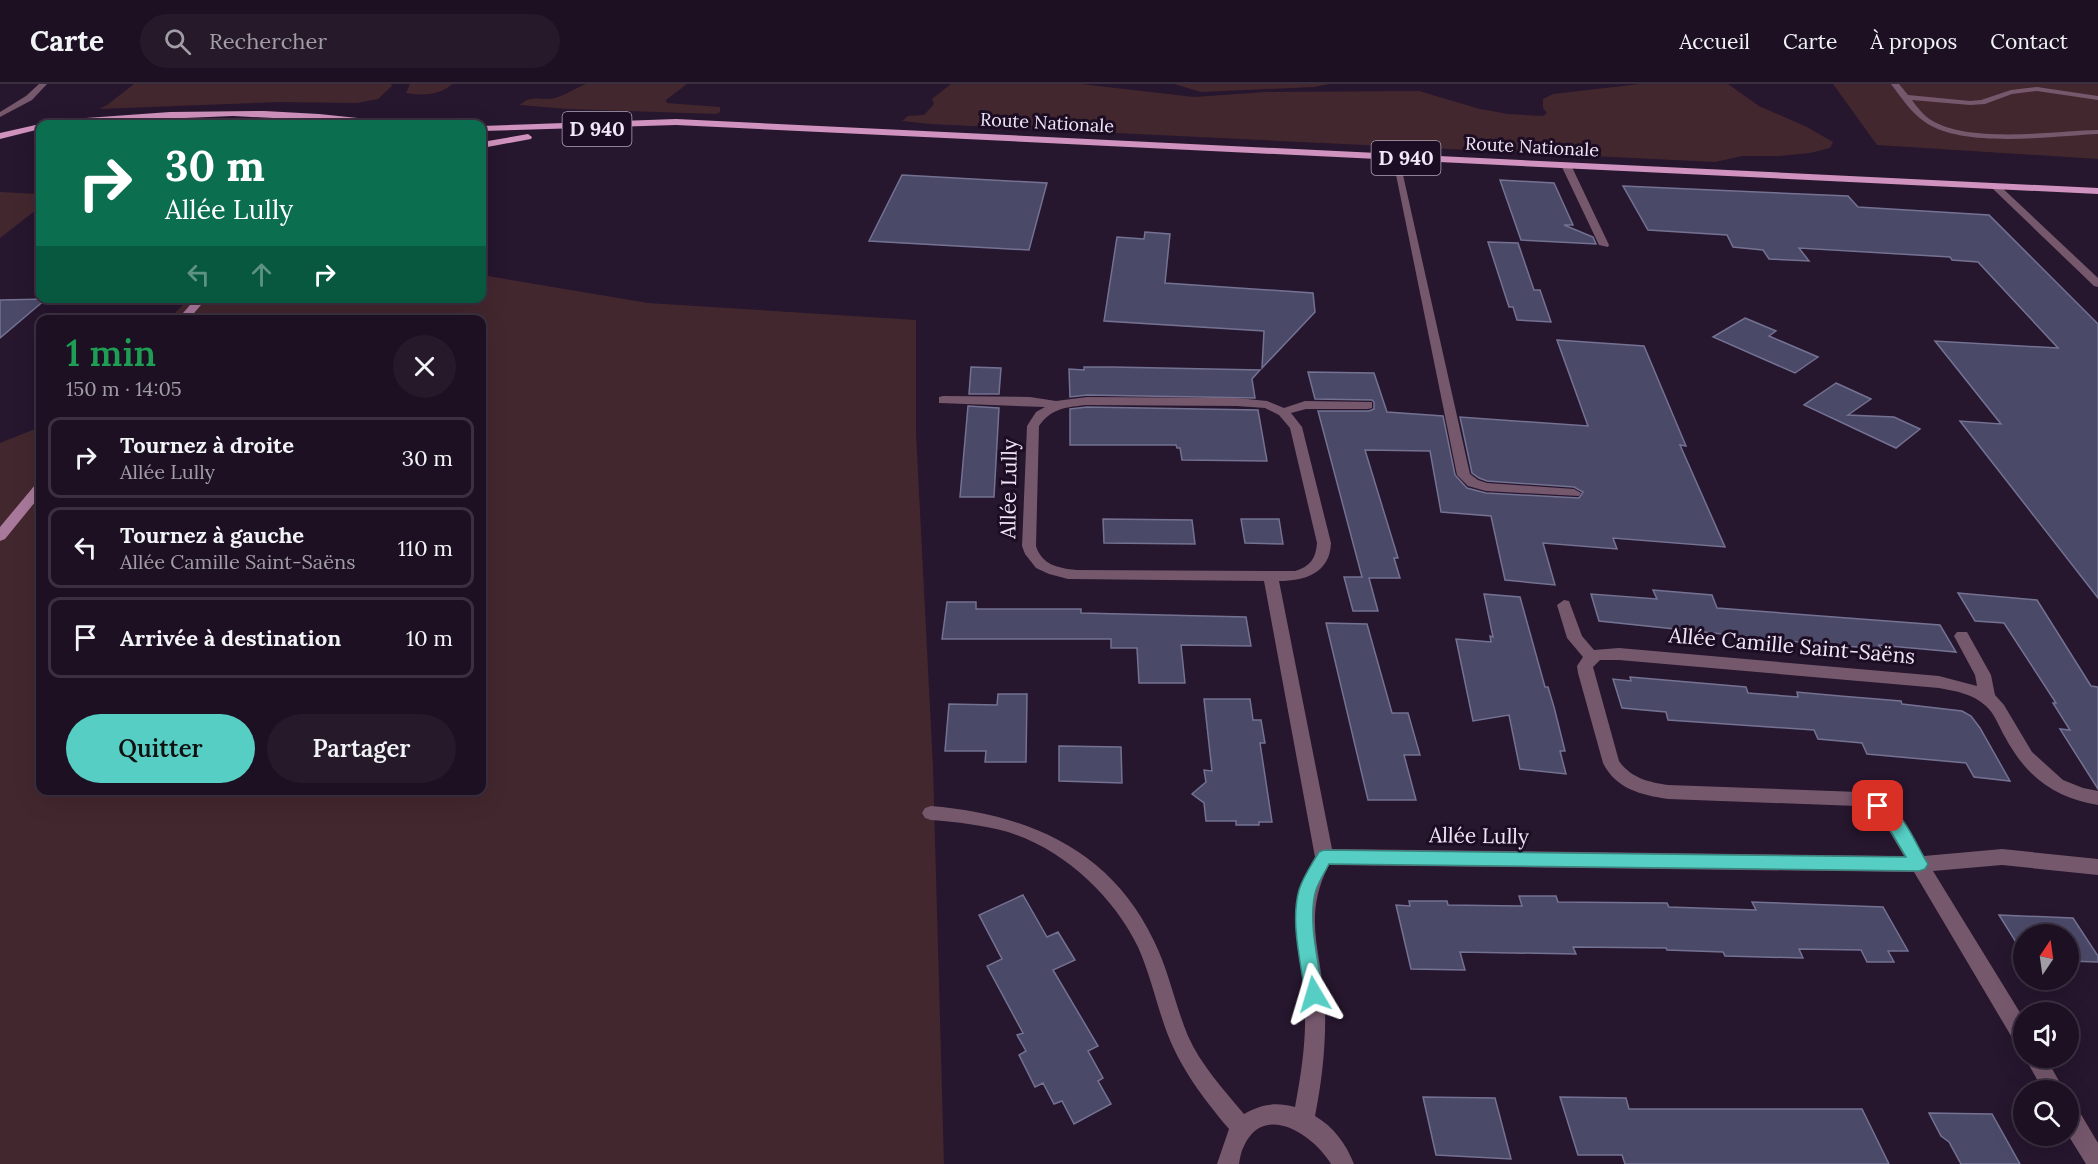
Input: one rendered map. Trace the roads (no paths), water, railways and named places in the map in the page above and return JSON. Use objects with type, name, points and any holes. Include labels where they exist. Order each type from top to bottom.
[{"type":"main road","points":[[98,120],[177,114],[318,116],[352,120]]},
{"type":"main road","points":[[256,114],[299,120]]},
{"type":"main road","name":"D 940","points":[[486,129],[657,122],[713,124]]},
{"type":"main road","name":"D 940","points":[[486,144],[530,137],[625,127],[713,124]]},
{"type":"main road","name":"Route Nationale","points":[[713,124],[2098,191]]},
{"type":"main road","points":[[0,127],[36,125]]},
{"type":"main road","points":[[0,136],[36,127]]},
{"type":"street","points":[[1395,157],[1464,475],[1473,483],[1486,487],[1574,493]]},
{"type":"street","points":[[1566,165],[1604,245]]},
{"type":"street","points":[[1995,186],[2098,284]]},
{"type":"street","points":[[187,315],[197,303]]},
{"type":"street","points":[[943,400],[1030,401],[1056,405],[1087,401],[1237,402],[1267,405],[1283,412],[1305,405],[1368,405]]},
{"type":"street","name":"Allée Lully","points":[[1056,405],[1040,415],[1033,430],[1029,546],[1035,560],[1043,566],[1076,575],[1270,577],[1295,576],[1308,572],[1320,562],[1324,550],[1296,427],[1283,412]]},
{"type":"street","points":[[0,537],[36,493]]},
{"type":"street","points":[[1270,577],[1324,857],[1308,889],[1305,905],[1314,990],[1315,1032],[1311,1082],[1303,1119]]},
{"type":"street","points":[[1564,605],[1575,638],[1592,657],[1585,666],[1586,673],[1611,763],[1617,773],[1626,781],[1653,790],[1859,799],[1887,812],[2013,1021]]},
{"type":"street","points":[[1962,636],[1983,675],[1987,697],[1998,710],[2020,750],[2039,773],[2063,789],[2098,798]]},
{"type":"street","name":"Allée Camille Saint-Saëns","points":[[1592,657],[1598,654],[1619,654],[1939,682],[1967,688],[1987,697]]},
{"type":"street","points":[[931,813],[974,816],[1015,826],[1066,852],[1085,865],[1101,881],[1129,914],[1144,939],[1170,1016],[1187,1055],[1199,1076],[1242,1128]]},
{"type":"street","name":"Allée Lully","points":[[1324,857],[1919,864],[2001,857],[2098,867]]},
{"type":"street","points":[[1228,1164],[1231,1144],[1242,1128],[1257,1118],[1275,1114],[1303,1119],[1329,1138],[1343,1164]]},
{"type":"street","points":[[2079,1132],[2098,1164]]},
{"type":"lane","points":[[0,115],[29,98],[43,84]]},
{"type":"lane","points":[[1895,84],[1928,121],[1957,131],[2021,135],[2098,132]]},
{"type":"lane","points":[[2026,84],[2037,89]]},
{"type":"lane","points":[[1907,97],[1970,103],[1982,102],[2011,92],[2037,89],[2098,98]]}]
